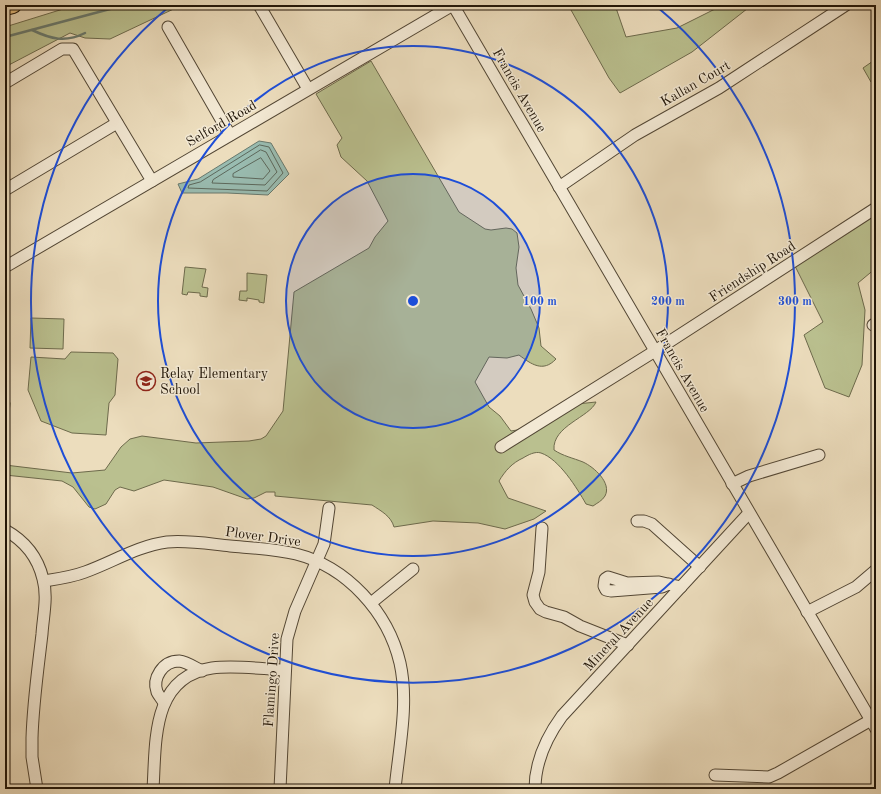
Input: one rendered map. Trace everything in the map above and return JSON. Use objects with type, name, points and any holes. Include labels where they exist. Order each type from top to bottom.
[{"type":"highway","points":[[5,7],[13,5]]},
{"type":"street","points":[[259,5],[308,89]]},
{"type":"street","name":"Selford Road","points":[[5,267],[453,5]]},
{"type":"street","name":"Francis Avenue","points":[[453,5],[873,725]]},
{"type":"street","name":"Kallan Court","points":[[559,187],[635,135],[719,88],[846,5]]},
{"type":"street","points":[[168,27],[230,135]]},
{"type":"street","points":[[5,83],[62,49],[73,49],[152,181]]},
{"type":"street","points":[[5,190],[117,123]]},
{"type":"street","name":"Friendship Road","points":[[501,447],[655,351],[876,208]]},
{"type":"street","points":[[732,484],[750,476],[819,455]]},
{"type":"street","name":"Flamingo Drive","points":[[280,789],[287,639],[290,624],[317,562],[326,534],[329,508]]},
{"type":"street","name":"Mineral Avenue","points":[[535,789],[536,770],[545,743],[562,716],[749,513]]},
{"type":"street","points":[[637,521],[644,521],[652,524],[700,567]]},
{"type":"street","points":[[542,528],[539,572],[533,595],[535,602],[540,609],[564,617],[580,626],[628,645]]},
{"type":"street","points":[[5,530],[12,534],[31,552],[44,581],[44,611],[32,738],[32,757],[37,789]]},
{"type":"street","name":"Plover Drive","points":[[44,581],[84,573],[130,552],[167,542],[185,542],[279,551],[317,562],[357,588],[371,603],[393,642],[400,662],[403,681],[403,704],[395,789]]},
{"type":"street","points":[[371,603],[413,569]]},
{"type":"street","points":[[807,612],[856,587],[876,570]]},
{"type":"street","points":[[669,584],[662,587],[610,591],[606,590],[604,586],[605,579],[608,577],[627,583],[648,582],[669,584],[681,587]]},
{"type":"street","points":[[164,703],[156,686],[157,678],[164,665],[171,662],[184,662],[202,671]]},
{"type":"street","points":[[153,789],[156,732],[164,703],[180,682],[202,671],[224,667],[286,670]]},
{"type":"street","points":[[715,775],[769,776],[778,773],[873,725]]},
{"type":"green space","points":[[76,5],[182,5],[110,39],[85,38],[70,33],[5,67],[5,27]]},
{"type":"green space","points":[[566,5],[615,5],[626,37],[677,28],[723,5],[752,5],[692,52],[620,93],[609,78],[571,10]]},
{"type":"green space","points":[[876,59],[876,79],[871,82],[863,68]]},
{"type":"green space","points":[[371,61],[459,212],[485,229],[491,230],[506,228],[512,229],[517,233],[519,247],[516,268],[518,285],[539,328],[541,346],[556,359],[546,366],[537,366],[519,355],[507,358],[489,357],[475,382],[489,407],[500,416],[511,431],[517,430],[577,404],[596,402],[587,412],[559,434],[555,442],[554,450],[583,462],[597,472],[601,476],[606,486],[607,491],[604,498],[593,506],[586,504],[573,482],[561,468],[548,456],[541,453],[534,453],[515,462],[499,481],[508,498],[546,511],[534,519],[505,529],[478,523],[433,521],[394,527],[393,523],[388,517],[372,505],[275,496],[275,492],[266,492],[254,498],[247,499],[213,487],[164,480],[134,491],[120,487],[115,490],[106,504],[95,509],[89,507],[73,487],[62,481],[5,475],[5,465],[72,473],[105,470],[121,447],[130,439],[142,436],[196,443],[249,441],[261,439],[266,436],[283,411],[294,292],[369,248],[375,237],[388,221],[367,181],[341,157],[337,145],[342,138],[316,94]]},
{"type":"green space","points":[[876,213],[876,268],[858,283],[865,310],[862,365],[849,397],[825,388],[804,335],[823,322],[795,266]]},
{"type":"green space","points":[[185,267],[206,269],[202,287],[208,288],[207,297],[200,296],[200,293],[188,292],[187,295],[182,294]]},
{"type":"green space","points":[[247,273],[267,275],[264,303],[259,302],[259,300],[247,298],[247,301],[239,300],[240,291],[247,291]]},
{"type":"green space","points":[[31,318],[64,319],[63,349],[30,348]]},
{"type":"green space","points":[[71,352],[113,353],[118,359],[115,395],[109,403],[106,435],[72,433],[41,421],[28,390],[31,357],[65,359]]},
{"type":"green space","points":[[5,393],[10,403],[6,446],[5,446]]},
{"type":"water","points":[[259,141],[271,143],[289,174],[268,195],[182,193],[178,184],[198,179]]},
{"type":"waterway","points":[[5,37],[125,5]]},
{"type":"waterway","points":[[32,30],[45,36],[58,39],[71,38],[85,33]]},
{"type":"place","name":"Relay Elementary School","points":[[146,381]]}]
